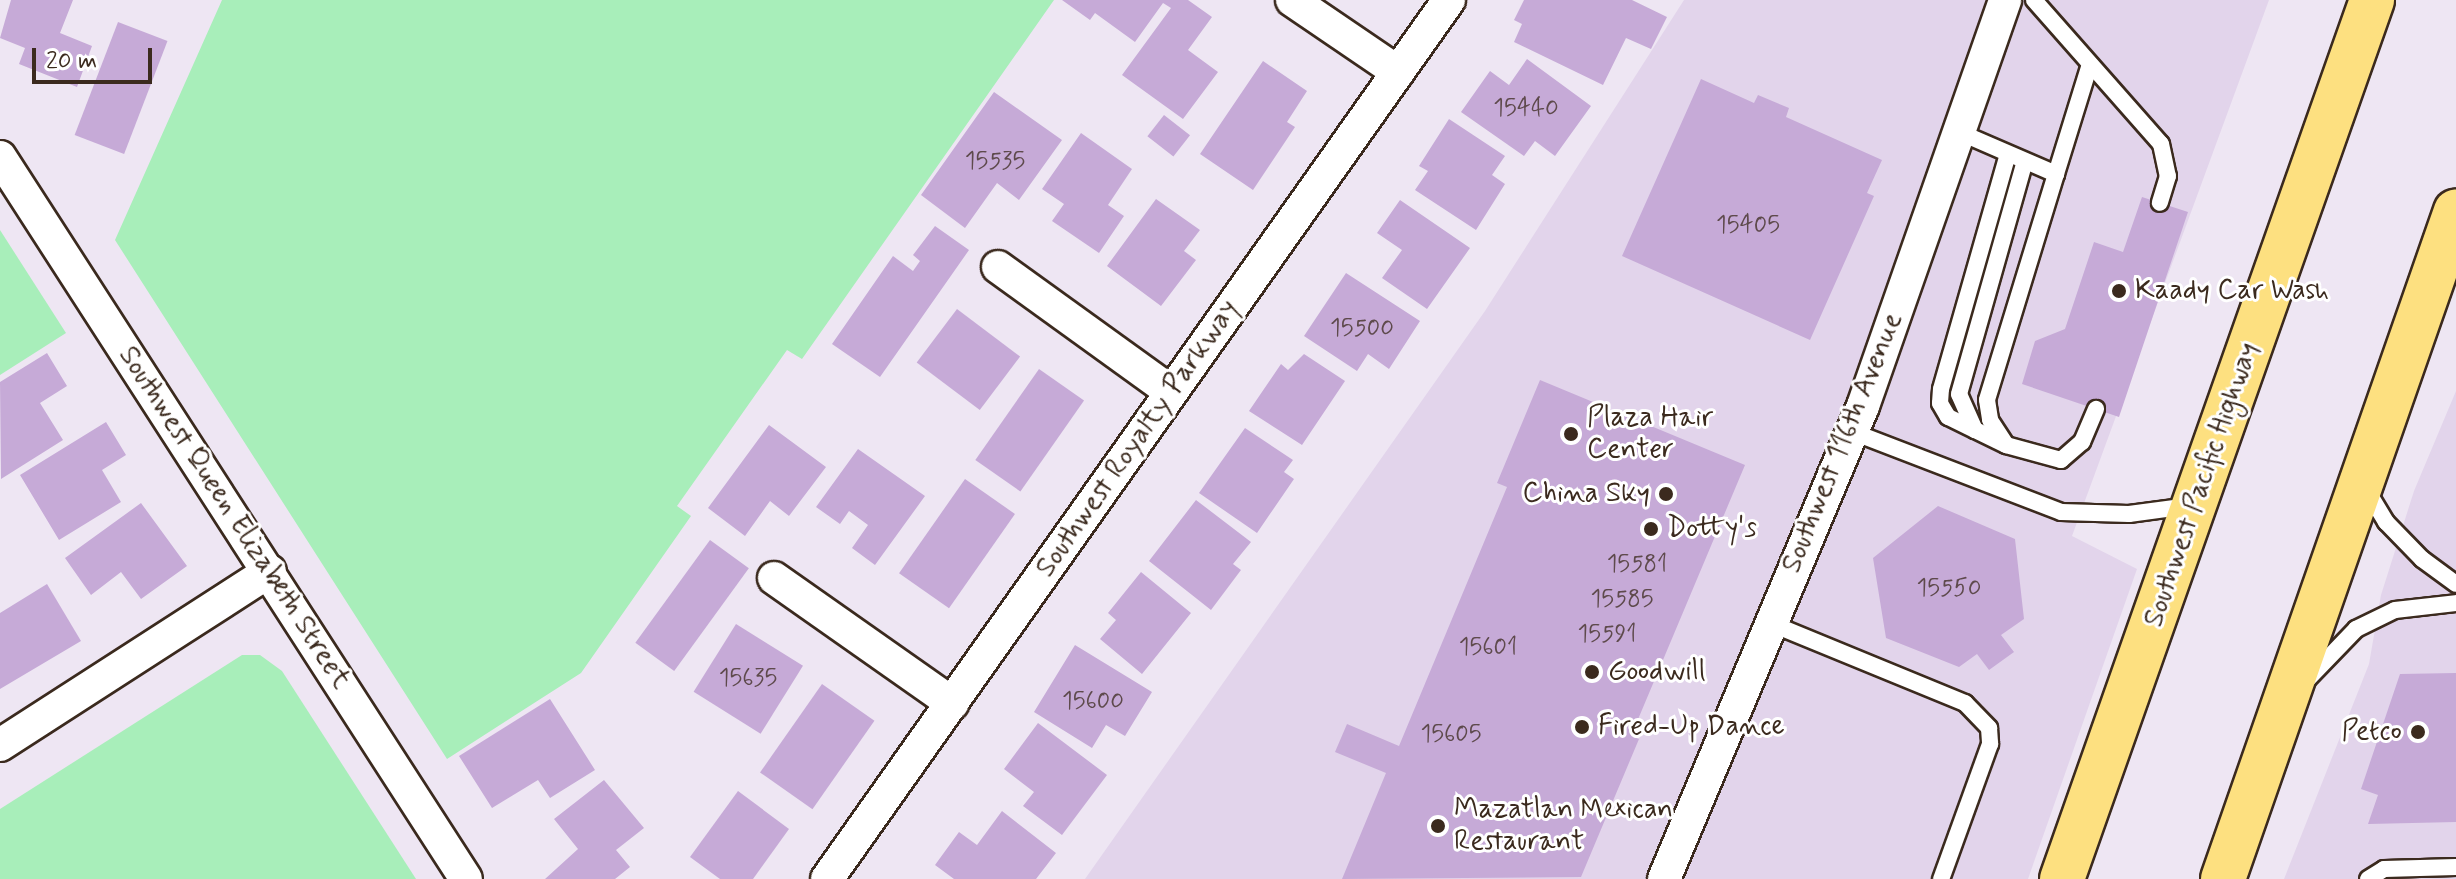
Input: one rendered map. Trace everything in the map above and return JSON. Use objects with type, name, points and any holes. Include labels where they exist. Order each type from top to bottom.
[{"type":"highway","name":"Southwest Pacific Highway","points":[[2062,879],[2372,0]]},
{"type":"highway","points":[[2223,879],[2456,211]]},
{"type":"street","points":[[1292,0],[1398,72]]},
{"type":"street","name":"Southwest Royalty Parkway","points":[[827,879],[1449,0]]},
{"type":"street","name":"Southwest 116th Avenue","points":[[1664,879],[1853,432],[2005,0]]},
{"type":"street","name":"Southwest Queen Elizabeth Street","points":[[0,157],[466,879]]},
{"type":"street","points":[[998,267],[1171,392]]},
{"type":"street","points":[[0,745],[270,571]]},
{"type":"street","points":[[774,578],[952,703]]},
{"type":"lane","points":[[2034,0],[2161,144],[2168,176],[2160,203]]},
{"type":"lane","points":[[2006,445],[1990,420],[1987,400],[2090,64]]},
{"type":"lane","points":[[1959,132],[2056,174]]},
{"type":"lane","points":[[2008,154],[1941,389],[1948,417],[2006,445],[2061,460],[2082,442],[2096,409]]},
{"type":"lane","points":[[1975,430],[1959,394],[2025,161]]},
{"type":"lane","points":[[1853,432],[2061,512],[2129,514],[2195,505]]},
{"type":"lane","points":[[2361,480],[2386,522],[2422,559],[2456,584]]},
{"type":"lane","points":[[2283,704],[2356,629],[2395,610],[2456,603]]},
{"type":"lane","points":[[1770,623],[1965,703],[1989,728],[1990,744],[1941,879]]},
{"type":"lane","points":[[2368,879],[2384,869],[2456,867]]},
{"type":"shaded area","points":[[1684,0],[2269,0],[2072,536],[2137,569],[2028,879],[1085,879],[1485,311]]},
{"type":"shaded area","points":[[2456,391],[2456,879],[2284,879],[2369,664],[2381,595],[2414,491]]},
{"type":"green space","points":[[222,0],[1054,0],[802,359],[787,350],[677,506],[691,516],[581,673],[447,759],[115,240]]},
{"type":"green space","points":[[0,230],[66,333],[0,375]]},
{"type":"green space","points":[[242,655],[260,655],[282,671],[416,879],[0,879],[0,809]]},
{"type":"building","points":[[11,0],[73,0],[60,33],[92,46],[77,87],[19,64],[25,48],[0,38]]},
{"type":"building","points":[[1062,0],[1188,0],[1212,17],[1188,50],[1218,72],[1183,119],[1122,75],[1171,8],[1163,3],[1135,42],[1095,13],[1090,20]]},
{"type":"building","points":[[1524,0],[1632,0],[1667,17],[1651,49],[1626,38],[1603,85],[1514,42],[1522,24],[1514,20]]},
{"type":"building","points":[[118,22],[167,41],[124,154],[75,135]]},
{"type":"building","points":[[1527,59],[1591,106],[1555,156],[1535,141],[1524,156],[1461,112],[1490,71],[1509,85]]},
{"type":"building","points":[[1263,61],[1307,91],[1287,122],[1295,127],[1253,190],[1200,154]]},
{"type":"building","points":[[1701,79],[1754,103],[1758,95],[1789,108],[1786,117],[1882,160],[1867,193],[1874,196],[1810,340],[1622,256]]},
{"type":"building","points":[[994,92],[1062,140],[1019,200],[997,183],[965,228],[921,195]]},
{"type":"building","points":[[1164,115],[1190,135],[1173,157],[1147,136]]},
{"type":"building","points":[[1449,119],[1505,156],[1492,175],[1505,184],[1476,230],[1415,190],[1428,171],[1419,166]]},
{"type":"building","points":[[1081,133],[1132,169],[1108,205],[1124,216],[1099,253],[1052,221],[1064,204],[1042,189]]},
{"type":"building","name":"Kaady Car Wash","points":[[2142,197],[2188,212],[2119,417],[2022,384],[2035,341],[2065,329],[2094,242],[2123,252]]},
{"type":"building","points":[[1156,199],[1200,230],[1184,251],[1196,260],[1161,306],[1107,266]]},
{"type":"building","points":[[1400,200],[1470,248],[1427,309],[1382,278],[1402,250],[1377,233]]},
{"type":"building","points":[[935,226],[969,250],[880,377],[832,344],[893,256],[913,271],[920,261],[913,255]]},
{"type":"building","points":[[1346,273],[1420,321],[1389,369],[1368,354],[1357,371],[1304,336]]},
{"type":"building","points":[[957,309],[1020,357],[980,410],[917,363]]},
{"type":"building","points":[[47,353],[67,386],[40,403],[63,440],[1,479],[0,382]]},
{"type":"building","points":[[1304,354],[1345,381],[1302,445],[1249,411],[1281,364],[1288,370]]},
{"type":"building","points":[[1039,369],[1084,401],[1020,491],[975,460]]},
{"type":"building","points":[[1540,380],[1745,465],[1631,736],[1639,739],[1581,877],[1342,879],[1386,773],[1335,752],[1347,724],[1399,746],[1507,487],[1497,483]]},
{"type":"building","points":[[106,422],[126,455],[102,470],[121,502],[59,540],[20,475]]},
{"type":"building","points":[[769,425],[826,467],[789,516],[770,501],[745,536],[708,508]]},
{"type":"building","points":[[1245,428],[1293,460],[1284,472],[1294,479],[1257,533],[1199,493]]},
{"type":"building","points":[[858,449],[925,496],[875,565],[852,548],[868,525],[849,511],[840,524],[816,507]]},
{"type":"building","points":[[965,479],[1015,514],[949,608],[899,573]]},
{"type":"building","points":[[1196,500],[1251,542],[1233,564],[1241,570],[1211,610],[1149,561]]},
{"type":"building","points":[[141,503],[187,566],[141,599],[121,572],[91,595],[65,558]]},
{"type":"building","points":[[1938,506],[2015,539],[2024,619],[2001,635],[2014,652],[1989,670],[1977,654],[1959,667],[1886,638],[1873,558]]},
{"type":"building","points":[[710,540],[749,568],[674,671],[635,643]]},
{"type":"building","points":[[1141,572],[1191,613],[1142,674],[1100,639],[1116,620],[1108,613]]},
{"type":"building","points":[[47,584],[81,641],[0,689],[0,613]]},
{"type":"building","points":[[736,624],[803,666],[761,734],[694,692]]},
{"type":"building","points":[[1075,645],[1152,692],[1125,736],[1106,725],[1092,748],[1034,712]]},
{"type":"building","name":"Petco","points":[[2456,673],[2456,822],[2368,824],[2378,795],[2361,789],[2400,674]]},
{"type":"building","points":[[822,684],[874,721],[812,809],[760,772]]},
{"type":"building","points":[[550,699],[595,770],[550,798],[538,780],[492,808],[459,756]]},
{"type":"building","points":[[1038,723],[1107,775],[1062,835],[1023,806],[1034,792],[1004,769]]},
{"type":"building","points":[[604,780],[644,828],[616,850],[630,867],[615,879],[545,879],[578,849],[554,819]]},
{"type":"building","points":[[738,791],[789,829],[753,879],[720,879],[690,857]]},
{"type":"building","points":[[1002,811],[1056,853],[1036,879],[954,879],[935,865],[959,832],[977,845]]},
{"type":"place","name":"Kaady Car Wash","points":[[2119,291]]},
{"type":"place","name":"Plaza Hair Center","points":[[1571,434]]},
{"type":"place","name":"China Sky","points":[[1666,494]]},
{"type":"place","name":"Dotty's","points":[[1651,529]]},
{"type":"place","name":"Goodwill","points":[[1592,672]]},
{"type":"place","name":"Fired-Up Dance","points":[[1582,727]]},
{"type":"place","name":"Petco","points":[[2418,732]]},
{"type":"place","name":"Mazatlan Mexican Restaurant","points":[[1438,826]]}]
